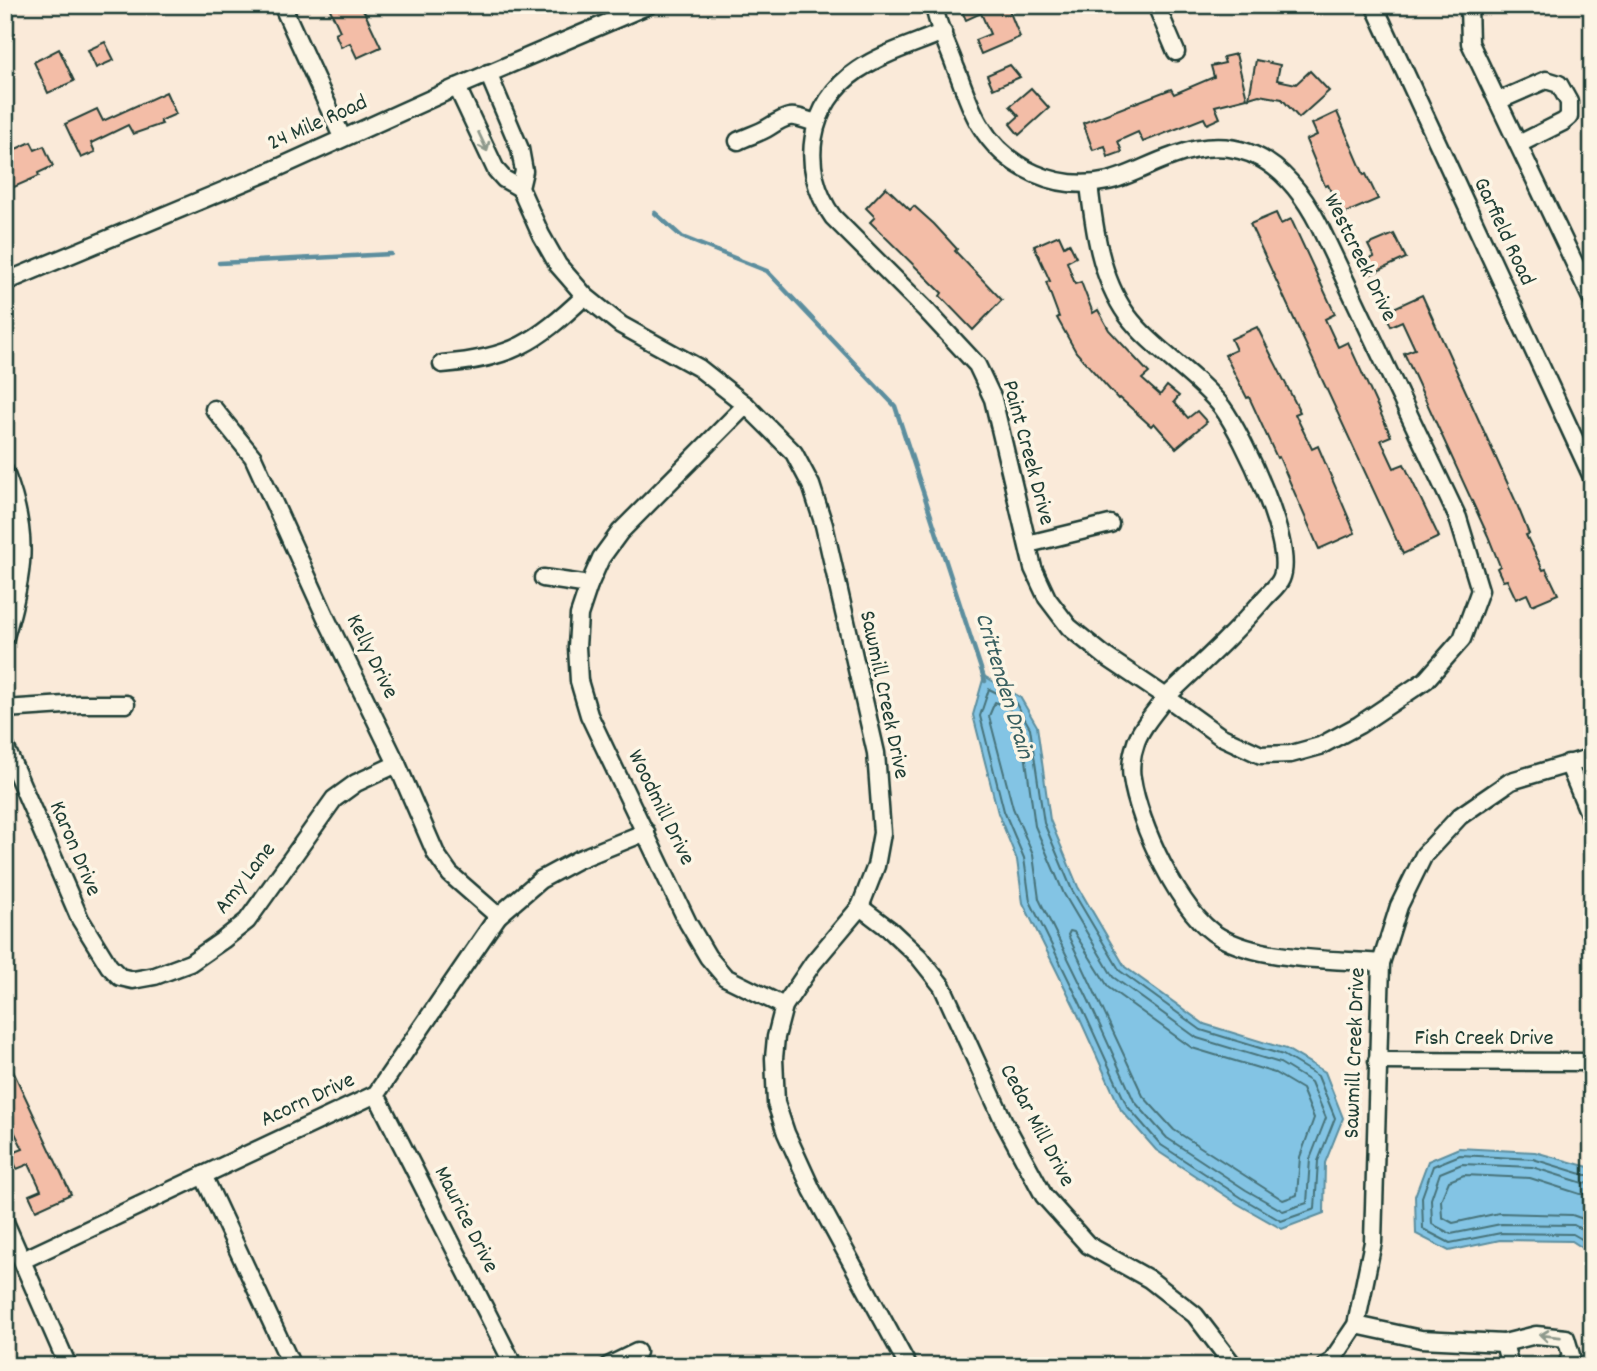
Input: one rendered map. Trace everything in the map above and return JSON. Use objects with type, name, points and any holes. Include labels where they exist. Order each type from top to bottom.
[{"type":"street","points":[[282,5],[342,137]]},
{"type":"street","points":[[1156,5],[1176,52]]},
{"type":"street","name":"Garfield Road","points":[[1374,5],[1592,477]]},
{"type":"street","points":[[1469,5],[1470,43],[1592,300]]},
{"type":"street","name":"24 Mile Road","points":[[5,282],[100,244],[646,6]]},
{"type":"street","points":[[933,7],[977,121],[1000,150],[1015,163],[1044,177],[1089,184],[1093,223],[1104,270],[1127,315],[1221,406],[1242,440],[1269,503],[1284,549],[1281,579],[1211,655],[1166,697],[1135,744],[1131,776],[1141,813],[1172,886],[1192,913],[1218,937],[1255,952],[1381,963]]},
{"type":"street","points":[[738,141],[768,128],[780,118],[792,116],[816,123],[825,104],[847,78],[868,64],[943,32]]},
{"type":"street","name":"Sawmill Creek Drive","points":[[488,73],[520,149],[524,171],[520,188]]},
{"type":"street","points":[[1498,101],[1545,80],[1559,84],[1569,102],[1569,117],[1519,144]]},
{"type":"street","name":"Sawmill Creek Drive","points":[[457,87],[496,170],[520,188],[558,265],[585,296],[621,326],[699,368],[746,405],[794,453],[811,485],[824,525],[876,753],[882,833],[876,866],[860,907],[813,963],[784,1006],[774,1058],[776,1103],[812,1191],[908,1366]]},
{"type":"street","name":"Paint Creek Drive","points":[[816,123],[811,151],[813,173],[818,192],[827,209],[963,348],[986,381],[1039,583],[1069,627],[1105,656],[1166,697]]},
{"type":"street","name":"Westcreek Drive","points":[[1089,184],[1110,181],[1183,152],[1234,148],[1265,159],[1283,174],[1306,200],[1458,518],[1480,590],[1462,639],[1426,680],[1359,725],[1320,746],[1291,754],[1261,755],[1220,736],[1166,697]]},
{"type":"street","points":[[442,365],[475,362],[530,342],[548,330],[585,296]]},
{"type":"street","name":"Woodmill Drive","points":[[746,405],[620,532],[601,558],[579,615],[579,681],[589,715],[688,923],[708,957],[725,977],[784,1006]]},
{"type":"street","name":"Kelly Drive","points":[[214,409],[253,457],[327,620],[397,764],[436,854],[450,874],[498,916]]},
{"type":"street","points":[[5,472],[17,500],[23,535],[22,575],[5,638]]},
{"type":"street","points":[[1028,544],[1110,524]]},
{"type":"street","points":[[543,578],[589,585]]},
{"type":"street","points":[[5,709],[126,704]]},
{"type":"street","name":"Karon Drive","points":[[5,746],[80,919],[108,967]]},
{"type":"street","name":"Sawmill Creek Drive","points":[[1356,1325],[1373,1241],[1381,963],[1399,906],[1424,855],[1460,816],[1511,781],[1592,757]]},
{"type":"street","points":[[1568,763],[1592,821]]},
{"type":"street","name":"Amy Lane","points":[[108,967],[120,977],[133,980],[155,976],[191,963],[247,921],[334,799],[356,783],[397,764]]},
{"type":"street","name":"Acorn Drive","points":[[23,1260],[376,1094],[498,916],[540,880],[577,860],[646,832]]},
{"type":"street","name":"Cedar Mill Drive","points":[[860,907],[919,957],[942,986],[1004,1122],[1044,1196],[1088,1245],[1149,1279],[1195,1315],[1234,1366]]},
{"type":"street","name":"Fish Creek Drive","points":[[1377,1061],[1592,1062]]},
{"type":"street","name":"Maurice Drive","points":[[376,1094],[514,1366]]},
{"type":"street","points":[[203,1175],[292,1366]]},
{"type":"street","points":[[5,1222],[68,1366]]},
{"type":"street","points":[[1325,1366],[1331,1362],[1356,1325],[1421,1339],[1504,1343],[1536,1335],[1566,1338],[1571,1355],[1566,1366]]},
{"type":"street","points":[[1504,1343],[1510,1366]]},
{"type":"street","points":[[608,1366],[637,1352]]},
{"type":"water","points":[[984,676],[1020,697],[1037,726],[1050,820],[1078,887],[1125,967],[1204,1024],[1286,1049],[1325,1072],[1343,1118],[1325,1163],[1324,1213],[1282,1229],[1238,1204],[1156,1150],[1121,1110],[1023,903],[1017,860],[998,813],[973,715]]},
{"type":"water","points":[[1459,1148],[1535,1152],[1592,1168],[1592,1254],[1572,1241],[1500,1240],[1449,1251],[1416,1234],[1415,1196],[1428,1161]]},
{"type":"building","points":[[328,5],[361,5],[381,47],[357,58],[350,43],[341,47],[335,33],[340,31]]},
{"type":"building","points":[[959,5],[1007,5],[1020,37],[981,54],[975,40],[990,34],[981,13],[966,20]]},
{"type":"building","points":[[105,42],[114,60],[96,68],[88,50]]},
{"type":"building","points":[[59,49],[74,81],[48,93],[34,62]]},
{"type":"building","points":[[1236,54],[1247,98],[1215,106],[1220,118],[1207,124],[1204,118],[1143,142],[1138,132],[1118,141],[1122,152],[1108,157],[1105,146],[1093,150],[1083,123],[1171,89],[1174,94],[1214,77],[1211,66],[1225,63],[1223,57]]},
{"type":"building","points":[[1256,60],[1280,65],[1277,80],[1296,84],[1310,71],[1329,91],[1299,118],[1282,99],[1259,95],[1249,98]]},
{"type":"building","points":[[1010,65],[1020,77],[993,89],[987,75]]},
{"type":"building","points":[[1031,88],[1049,108],[1019,135],[1010,124],[1019,116],[1010,106]]},
{"type":"building","points":[[166,92],[176,114],[160,121],[162,124],[133,134],[128,125],[91,143],[95,152],[81,158],[65,124],[97,109],[103,121]]},
{"type":"building","points":[[1337,112],[1364,175],[1366,174],[1378,199],[1341,215],[1328,185],[1325,186],[1306,140],[1317,135],[1312,124]]},
{"type":"building","points":[[31,142],[35,150],[44,146],[53,166],[38,173],[39,176],[5,191],[5,154]]},
{"type":"building","points":[[886,187],[910,210],[914,206],[934,224],[957,249],[955,251],[1002,300],[973,330],[940,296],[942,293],[870,222],[875,217],[866,208]]},
{"type":"building","points":[[1276,213],[1281,224],[1291,219],[1335,314],[1325,319],[1338,347],[1348,342],[1391,436],[1381,440],[1394,468],[1404,464],[1439,537],[1403,554],[1250,224]]},
{"type":"building","points":[[1394,234],[1406,258],[1369,275],[1363,262],[1374,257],[1368,245]]},
{"type":"building","points":[[1059,235],[1064,246],[1069,243],[1076,257],[1067,262],[1075,284],[1081,282],[1093,313],[1098,310],[1109,330],[1149,373],[1142,379],[1160,395],[1167,386],[1179,396],[1174,402],[1188,418],[1197,411],[1207,422],[1176,448],[1154,423],[1151,426],[1118,399],[1076,352],[1057,318],[1059,317],[1046,282],[1050,281],[1034,246]]},
{"type":"building","points":[[1422,295],[1516,502],[1529,534],[1526,535],[1558,594],[1532,605],[1527,594],[1516,599],[1507,580],[1503,581],[1488,536],[1404,353],[1415,349],[1402,321],[1391,326],[1385,312]]},
{"type":"building","points":[[1257,327],[1300,412],[1295,414],[1312,449],[1318,446],[1355,533],[1319,549],[1279,457],[1277,458],[1249,397],[1247,398],[1225,355],[1236,350],[1231,339]]},
{"type":"building","points":[[5,1054],[71,1194],[36,1210],[29,1195],[41,1190],[29,1164],[17,1169],[10,1154],[23,1149],[9,1121],[5,1123]]},
{"type":"waterway","name":"Crittenden Drain","points":[[655,213],[682,237],[767,271],[895,406],[985,681]]},
{"type":"waterway","name":"Crittenden Drain","points":[[219,263],[391,254]]}]
